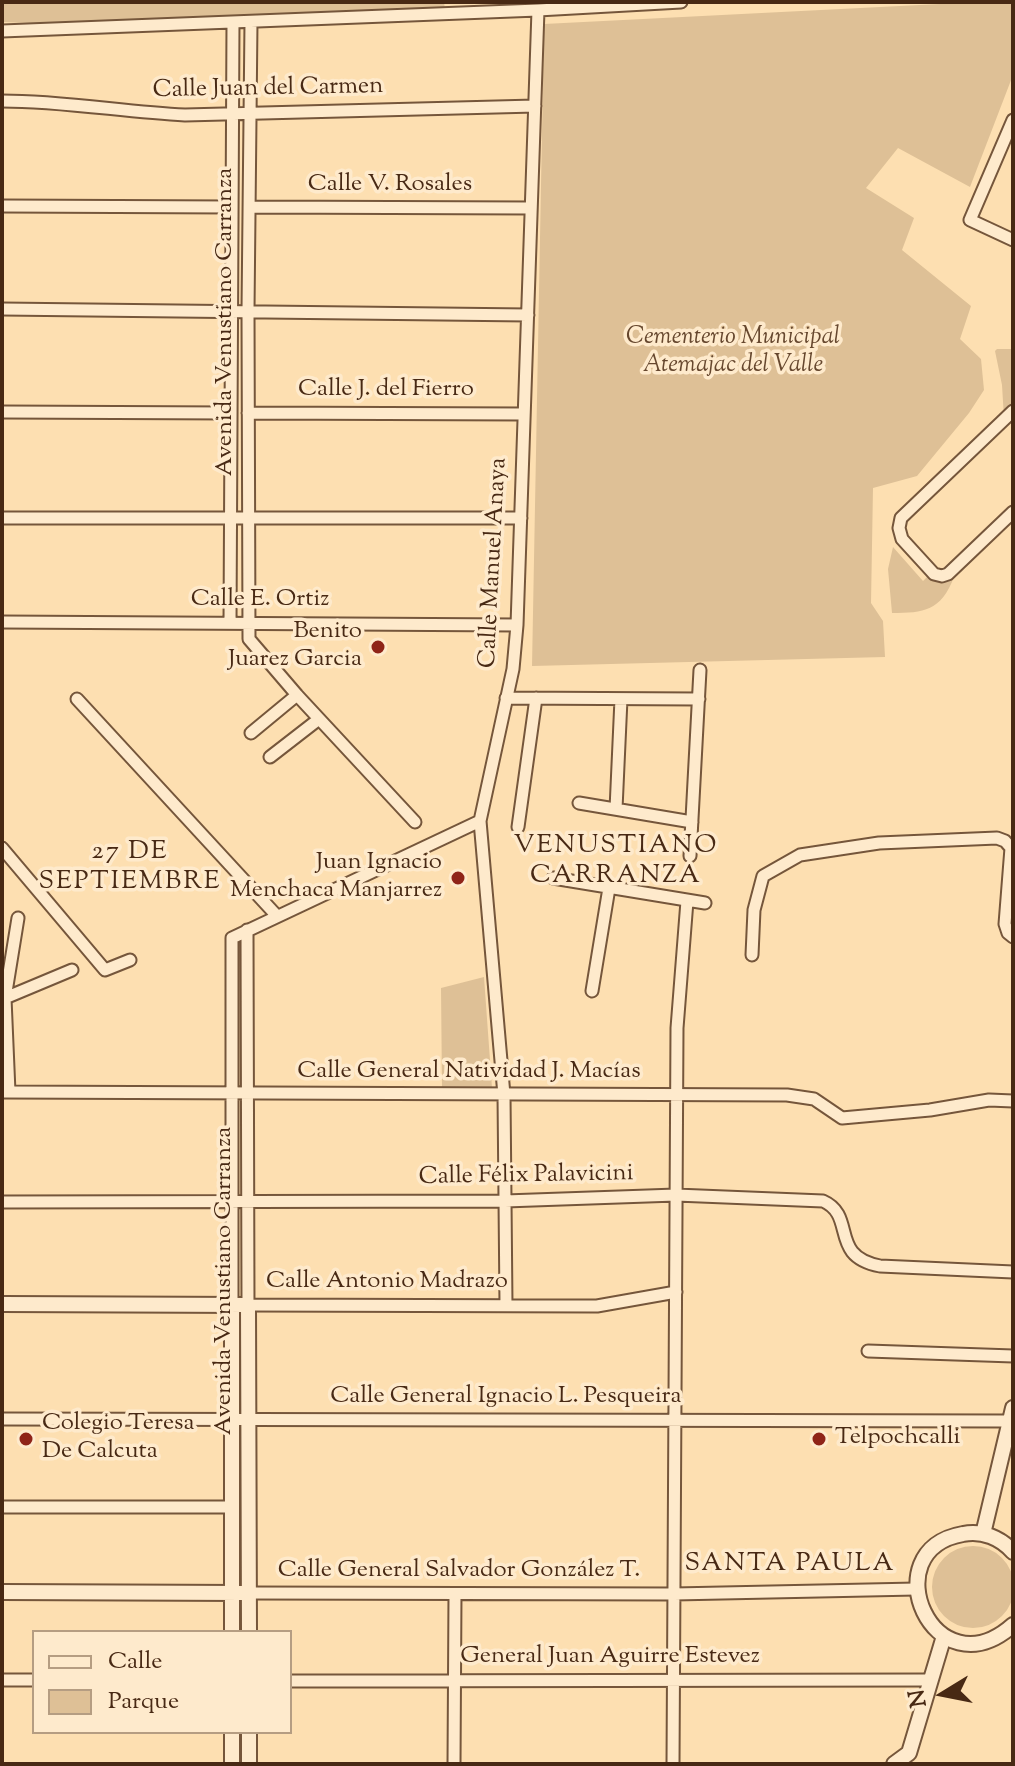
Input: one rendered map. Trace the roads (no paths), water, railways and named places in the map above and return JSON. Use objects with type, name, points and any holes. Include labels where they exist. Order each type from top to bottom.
[{"type":"street","points":[[2,31],[681,2]]},
{"type":"street","name":"Calle Manuel Anaya","points":[[506,1305],[504,1095],[480,821],[513,669],[517,625],[538,10]]},
{"type":"street","name":"Avenida Venustiano Carranza","points":[[248,623],[251,22]]},
{"type":"street","name":"Avenida Venustiano Carranza","points":[[230,623],[233,23]]},
{"type":"street","name":"Calle Juan del Carmen","points":[[2,101],[49,101],[142,113],[232,115],[535,106]]},
{"type":"street","points":[[1013,120],[970,220],[1013,240]]},
{"type":"street","points":[[2,206],[231,207]]},
{"type":"street","name":"Calle V. Rosales","points":[[250,207],[531,208]]},
{"type":"street","points":[[2,309],[528,315]]},
{"type":"street","points":[[1013,411],[901,518],[899,528],[902,539],[934,574],[942,576],[948,574],[1013,512]]},
{"type":"street","points":[[2,412],[230,413]]},
{"type":"street","name":"Calle J. del Fierro","points":[[248,413],[524,414]]},
{"type":"street","points":[[2,518],[521,518]]},
{"type":"street","name":"Calle E. Ortiz","points":[[2,622],[517,625]]},
{"type":"street","points":[[248,623],[249,639],[415,822]]},
{"type":"street","points":[[690,856],[700,670]]},
{"type":"street","points":[[251,733],[297,695]]},
{"type":"street","points":[[506,698],[699,699]]},
{"type":"street","points":[[518,827],[536,698]]},
{"type":"street","points":[[77,699],[277,916]]},
{"type":"street","points":[[616,809],[621,699]]},
{"type":"street","points":[[270,757],[319,719]]},
{"type":"street","points":[[579,803],[692,822]]},
{"type":"street","points":[[247,930],[480,821]]},
{"type":"street","points":[[752,955],[754,910],[763,876],[800,855],[879,843],[997,838],[1005,841],[1011,848],[1005,924],[1013,937]]},
{"type":"street","points":[[2,848],[105,970],[130,960]]},
{"type":"street","points":[[553,878],[705,903]]},
{"type":"street","points":[[592,991],[609,888]]},
{"type":"street","points":[[673,1764],[677,1028],[687,901]]},
{"type":"street","points":[[5,1092],[5,998],[18,918]]},
{"type":"street","name":"Avenida Venustiano Carranza","points":[[232,1630],[232,938],[247,930],[249,1630]]},
{"type":"street","points":[[5,998],[72,970]]},
{"type":"street","name":"Calle General Natividad J. Macías","points":[[5,1092],[787,1095],[814,1099],[842,1118],[930,1110],[989,1100],[1013,1101]]},
{"type":"street","name":"Calle Félix Palavicini","points":[[2,1202],[505,1201],[676,1195],[823,1201],[832,1205],[851,1252],[864,1262],[880,1266],[1013,1272]]},
{"type":"street","name":"Calle Antonio Madrazo","points":[[2,1304],[597,1306],[676,1292]]},
{"type":"street","points":[[868,1351],[1013,1356]]},
{"type":"street","points":[[983,1534],[1008,1449],[1011,1415]]},
{"type":"street","name":"Calle General Ignacio L. Pesqueira","points":[[2,1419],[675,1420],[1011,1415]]},
{"type":"street","points":[[2,1507],[232,1507]]},
{"type":"street","points":[[1013,1552],[997,1539],[983,1534],[967,1533],[951,1537],[925,1557],[918,1572],[916,1589],[924,1616],[944,1636],[962,1643],[980,1643],[998,1637],[1013,1625]]},
{"type":"street","name":"Calle General Salvador González T.","points":[[2,1592],[674,1594],[916,1589]]},
{"type":"street","points":[[454,1764],[455,1594]]},
{"type":"street","points":[[894,1764],[912,1759],[944,1636]]},
{"type":"street","points":[[2,1680],[32,1680]]},
{"type":"street","name":"General Juan Aguirre Estevez","points":[[292,1681],[931,1680]]},
{"type":"street","points":[[232,1734],[232,1764]]},
{"type":"street","points":[[249,1734],[249,1764]]},
{"type":"place","name":"Benito Juarez Garcia","points":[[378,647]]},
{"type":"place","name":"Juan Ignacio Menchaca Manjarrez","points":[[458,878]]},
{"type":"place","name":"Colegio Teresa De Calcuta","points":[[26,1439]]},
{"type":"place","name":"Telpochcalli","points":[[819,1439]]},
{"type":"district","name":"VENUSTIANO CARRANZA","points":[[616,863]]},
{"type":"district","name":"27 DE SEPTIEMBRE","points":[[130,869]]},
{"type":"district","name":"SANTA PAULA","points":[[790,1566]]},
{"type":"park label","name":"Cementerio Municipal Atemajac del Valle","points":[[733,353]]}]
